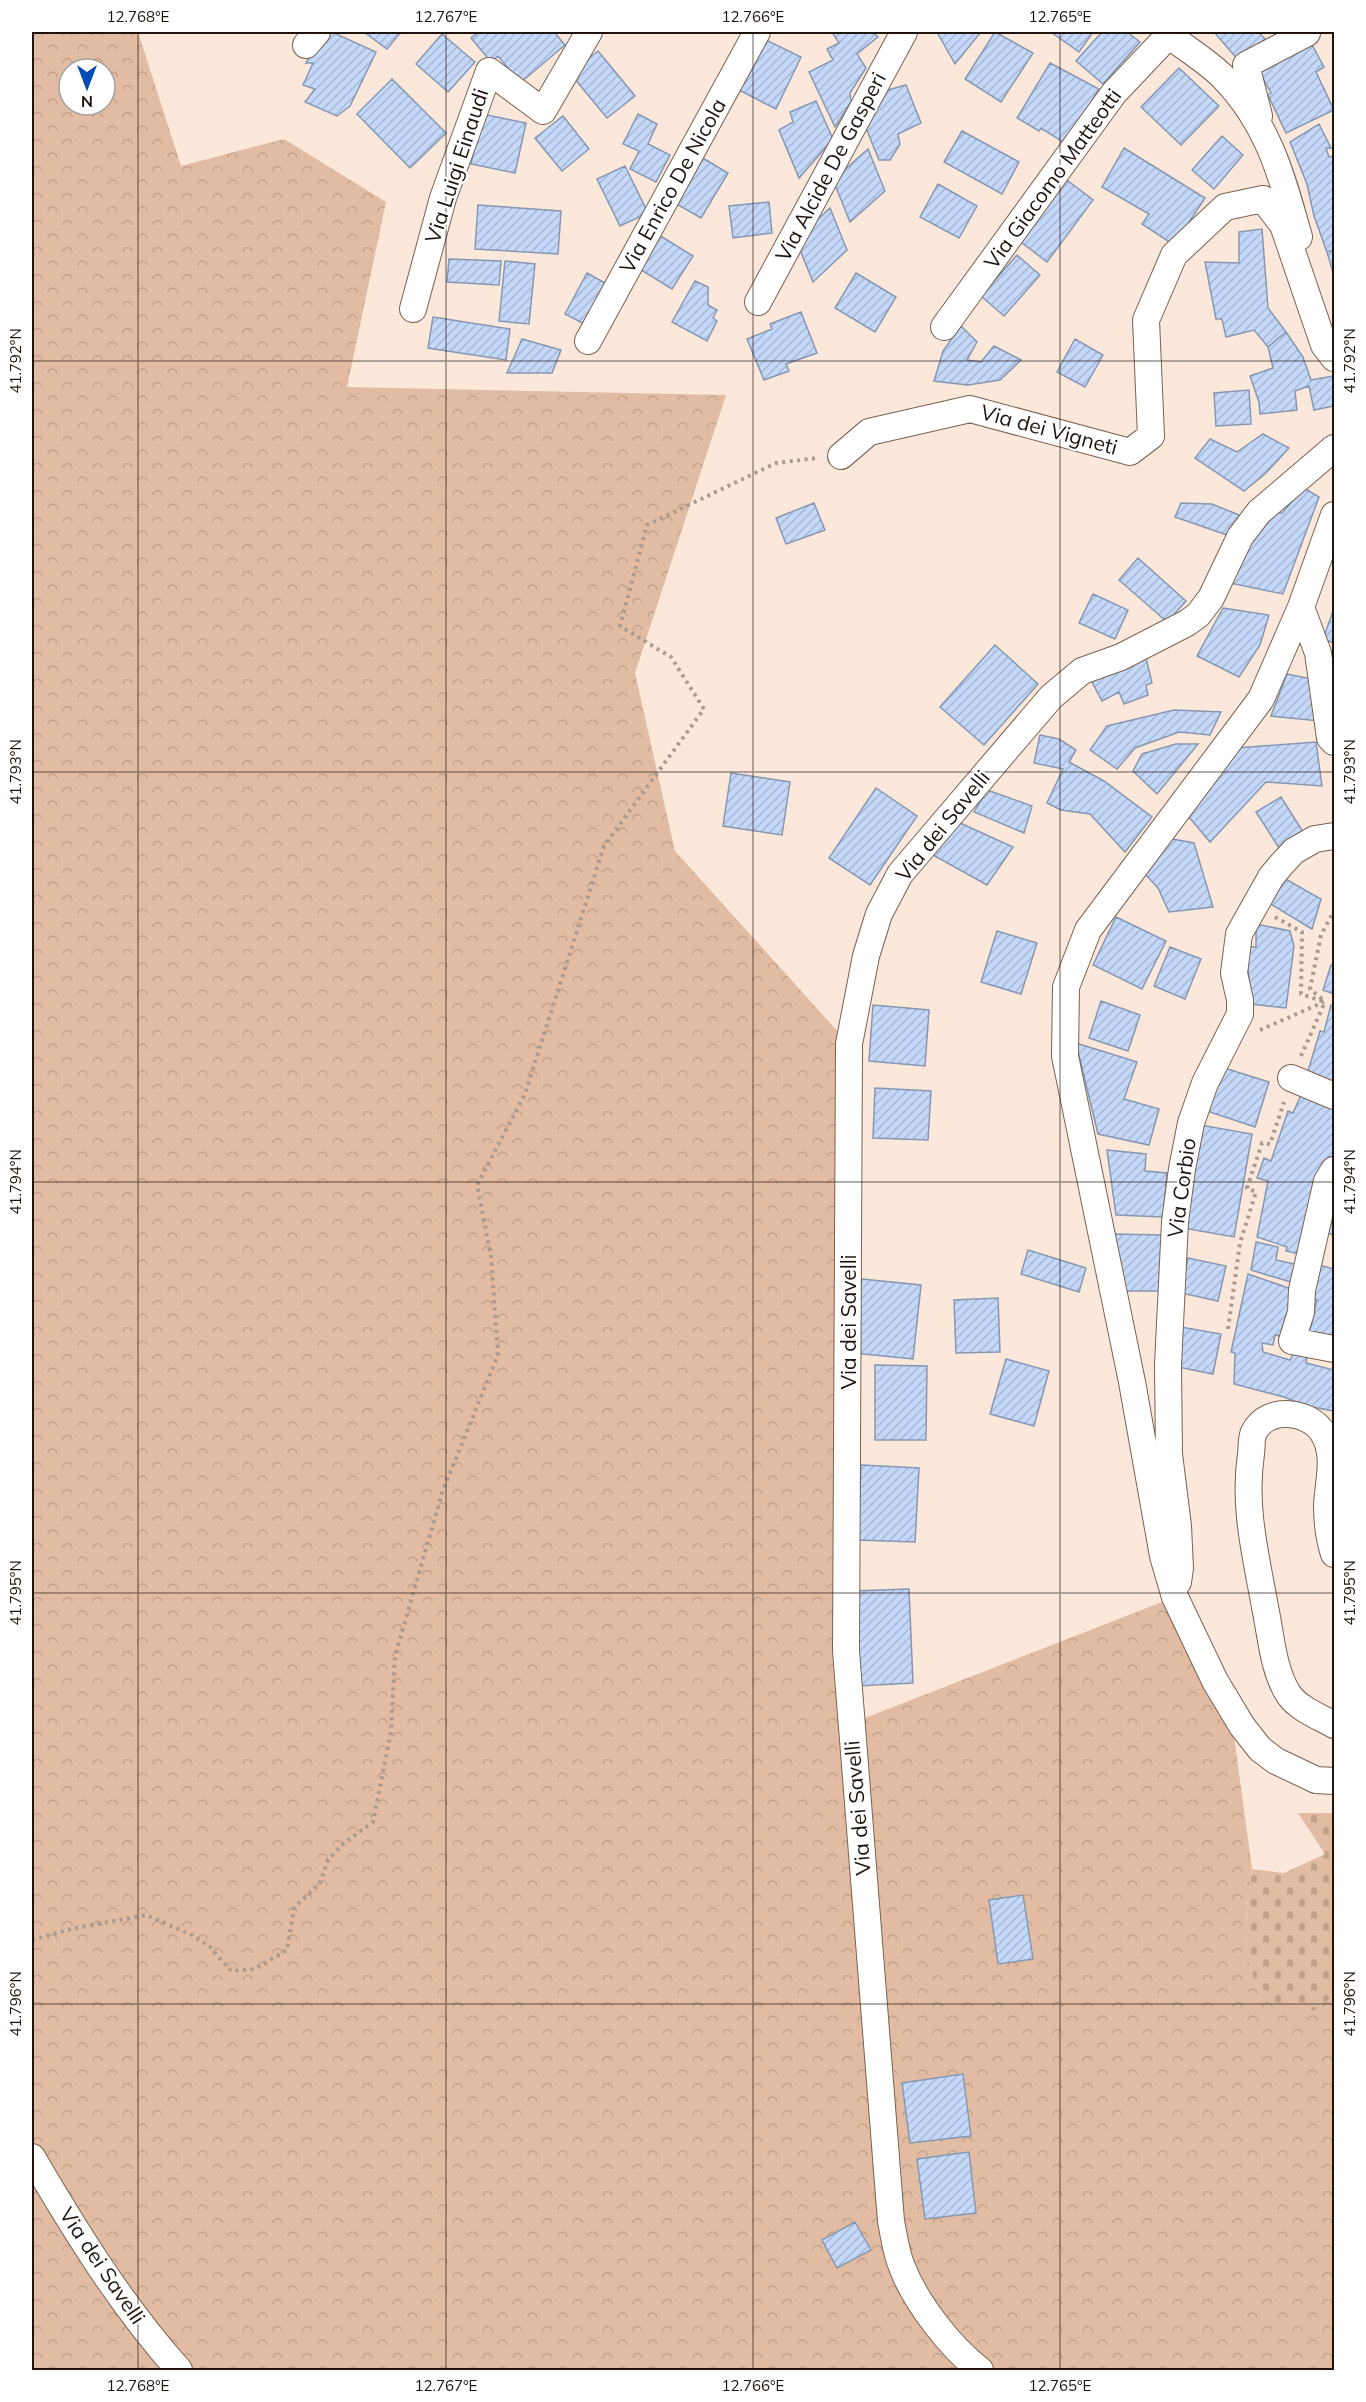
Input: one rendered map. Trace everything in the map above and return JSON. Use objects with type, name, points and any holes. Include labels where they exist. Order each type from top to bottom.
[{"type":"street","name":"Via Luigi Einaudi","points":[[413,309],[442,198],[489,71],[543,111],[589,32]]},
{"type":"street","name":"Via Enrico De Nicola","points":[[588,341],[757,32]]},
{"type":"street","name":"Via Alcide De Gasperi","points":[[758,302],[904,32]]},
{"type":"street","points":[[1167,33],[1222,77],[1261,125]]},
{"type":"street","name":"Via Giacomo Matteotti","points":[[944,327],[1114,93],[1167,33]]},
{"type":"street","points":[[1307,33],[1246,65],[1261,125],[1276,158],[1310,277],[1325,324],[1335,345]]},
{"type":"street","name":"Via dei Vigneti","points":[[840,456],[869,432],[970,409],[1130,452],[1151,436],[1146,320],[1174,255],[1225,207],[1263,199],[1283,225],[1324,345],[1335,358]]},
{"type":"street","name":"Via dei Savelli","points":[[980,2370],[964,2358],[926,2310],[902,2267],[891,2221],[846,1652],[849,1044],[866,956],[879,914],[900,874],[1051,697],[1082,671],[1121,657],[1198,615],[1211,598],[1240,537],[1259,512],[1335,448]]},
{"type":"street","points":[[1334,1781],[1316,1780],[1276,1761],[1260,1749],[1242,1726],[1215,1681],[1176,1597],[1162,1556],[1132,1382],[1065,1056],[1066,987],[1088,930],[1261,699],[1301,607],[1335,515]]},
{"type":"street","points":[[1301,607],[1318,653],[1330,738],[1335,742]]},
{"type":"street","name":"Via Corbio","points":[[1176,1597],[1180,1568],[1178,1526],[1169,1454],[1167,1401],[1175,1222],[1191,1122],[1205,1083],[1240,1014],[1240,1000],[1234,974],[1239,934],[1271,877],[1294,851],[1315,839],[1335,836]]},
{"type":"street","points":[[1291,1078],[1335,1096]]},
{"type":"street","points":[[1335,1170],[1327,1181],[1323,1249],[1302,1290],[1302,1312],[1292,1341],[1335,1349]]},
{"type":"street","points":[[1333,1545],[1327,1506],[1331,1460],[1327,1442],[1316,1424],[1304,1416],[1290,1413],[1273,1417],[1262,1423],[1254,1432],[1248,1490],[1252,1547],[1273,1648],[1284,1684],[1290,1696],[1300,1705],[1335,1725]]},
{"type":"street","name":"Via dei Savelli","points":[[32,2157],[78,2236],[125,2306],[179,2370]]},
{"type":"path","points":[[32,1940],[71,1929],[146,1915],[192,1935],[210,1947],[231,1971],[255,1969],[287,1950],[294,1908],[320,1883],[328,1860],[343,1844],[373,1822],[391,1732],[395,1656],[443,1490],[498,1354],[491,1256],[477,1185],[525,1094],[604,846],[704,709],[671,657],[621,626],[647,525],[776,463],[840,456]]},
{"type":"path","points":[[1255,906],[1302,932],[1300,994],[1325,1002]]},
{"type":"path","points":[[1325,1002],[1310,989],[1322,935],[1335,911]]},
{"type":"path","points":[[1223,1045],[1325,1002]]},
{"type":"path","points":[[1228,1329],[1240,1243],[1256,1192],[1247,1188],[1262,1143],[1270,1144],[1291,1078],[1325,1002]]},
{"type":"green space","points":[[32,32],[138,32],[181,166],[284,139],[386,202],[347,387],[726,395],[635,673],[675,851],[849,1044],[852,1723],[1175,1597],[1230,1706],[1252,1869],[1246,1915],[1246,1941],[1252,1974],[1261,1994],[1313,2011],[1334,1996],[1334,2370],[32,2370]]},
{"type":"green space","points":[[1298,1813],[1334,1813],[1334,1996],[1313,2011],[1278,2005],[1260,1994],[1250,1967],[1246,1939],[1252,1869],[1284,1873],[1325,1854]]},
{"type":"building","points":[[322,32],[332,32],[376,52],[350,106],[337,116],[305,102],[315,89],[303,85],[313,63],[306,63]]},
{"type":"building","points":[[364,32],[401,32],[387,49]]},
{"type":"building","points":[[479,32],[554,32],[565,45],[520,83],[498,56],[491,62],[471,38]]},
{"type":"building","points":[[832,32],[873,32],[878,37],[857,54],[866,68],[850,93],[851,102],[835,127],[809,72],[833,60],[827,49],[839,43]]},
{"type":"building","points":[[937,32],[979,32],[980,33],[955,64]]},
{"type":"building","points":[[995,32],[1033,53],[1001,102],[965,79]]},
{"type":"building","points":[[1051,32],[1093,32],[1079,52]]},
{"type":"building","points":[[1102,32],[1127,32],[1140,42],[1103,84],[1076,61]]},
{"type":"building","points":[[1214,32],[1258,32],[1265,39],[1239,61]]},
{"type":"building","points":[[442,34],[475,62],[448,92],[416,64]]},
{"type":"building","points":[[762,38],[801,57],[776,109],[737,89]]},
{"type":"building","points":[[1310,41],[1324,67],[1316,72],[1334,110],[1286,133],[1268,95],[1271,93],[1258,69]]},
{"type":"building","points":[[598,51],[635,96],[607,118],[570,73]]},
{"type":"building","points":[[1050,63],[1099,89],[1080,120],[1069,146],[1041,128],[1039,131],[1017,118]]},
{"type":"building","points":[[1179,68],[1219,106],[1181,145],[1141,107]]},
{"type":"building","points":[[392,79],[446,133],[410,168],[357,114]]},
{"type":"building","points":[[906,85],[921,123],[898,134],[900,144],[890,160],[879,160],[862,118],[881,92]]},
{"type":"building","points":[[816,101],[833,139],[799,178],[779,130],[793,122],[790,112]]},
{"type":"building","points":[[482,114],[526,123],[515,173],[471,164]]},
{"type":"building","points":[[638,114],[657,124],[648,144],[670,155],[656,182],[630,169],[639,151],[623,144]]},
{"type":"building","points":[[563,116],[589,149],[562,171],[535,138]]},
{"type":"building","points":[[1319,124],[1331,148],[1326,148],[1329,157],[1334,156],[1334,250],[1327,252],[1314,216],[1307,184],[1290,142]]},
{"type":"building","points":[[962,131],[1019,162],[1002,194],[944,162]]},
{"type":"building","points":[[1222,136],[1243,155],[1214,189],[1192,170]]},
{"type":"building","points":[[1124,148],[1205,198],[1174,245],[1142,224],[1149,214],[1102,187]]},
{"type":"building","points":[[868,149],[885,191],[850,222],[833,180]]},
{"type":"building","points":[[701,157],[728,173],[701,218],[673,202]]},
{"type":"building","points":[[625,166],[648,213],[620,226],[597,179]]},
{"type":"building","points":[[1067,180],[1093,200],[1047,262],[1021,242]]},
{"type":"building","points":[[938,184],[977,206],[959,238],[920,217]]},
{"type":"building","points":[[769,202],[772,233],[733,238],[729,206]]},
{"type":"building","points":[[478,205],[561,211],[558,254],[475,249]]},
{"type":"building","points":[[830,208],[847,250],[813,282],[796,240]]},
{"type":"building","points":[[1262,229],[1268,308],[1286,332],[1268,347],[1254,330],[1226,337],[1222,319],[1216,319],[1205,262],[1239,263],[1239,232]]},
{"type":"building","points":[[659,235],[693,256],[672,289],[638,268]]},
{"type":"building","points":[[1334,250],[1334,276],[1327,252]]},
{"type":"building","points":[[1017,255],[1040,275],[1004,316],[981,296]]},
{"type":"building","points":[[449,259],[501,261],[499,285],[447,282]]},
{"type":"building","points":[[505,261],[535,264],[529,324],[499,321]]},
{"type":"building","points":[[587,273],[612,287],[590,327],[565,314]]},
{"type":"building","points":[[856,273],[896,297],[875,332],[835,308]]},
{"type":"building","points":[[695,281],[708,287],[708,305],[717,310],[713,318],[717,321],[707,341],[672,322]]},
{"type":"building","points":[[801,312],[817,353],[786,364],[789,371],[764,380],[747,339],[772,329],[770,324]]},
{"type":"building","points":[[433,317],[510,329],[506,360],[428,348]]},
{"type":"building","points":[[961,326],[977,342],[967,360],[981,362],[994,346],[1021,360],[1000,380],[968,385],[934,381],[943,351]]},
{"type":"building","points":[[1286,332],[1303,357],[1311,380],[1334,376],[1334,406],[1314,410],[1309,386],[1295,391],[1297,410],[1260,414],[1259,402],[1250,376],[1273,368],[1268,347]]},
{"type":"building","points":[[522,339],[561,350],[552,373],[507,373]]},
{"type":"building","points":[[1075,339],[1103,355],[1085,387],[1057,372]]},
{"type":"building","points":[[1249,390],[1251,424],[1216,426],[1214,393]]},
{"type":"building","points":[[1263,434],[1289,448],[1265,474],[1244,491],[1195,458],[1210,439],[1237,452]]},
{"type":"building","points":[[1304,488],[1319,497],[1283,594],[1230,583],[1247,546],[1271,513],[1282,513]]},
{"type":"building","points":[[814,503],[825,530],[786,544],[776,518]]},
{"type":"building","points":[[1181,503],[1212,504],[1239,515],[1230,536],[1175,517]]},
{"type":"building","points":[[1138,558],[1186,601],[1167,622],[1119,580]]},
{"type":"building","points":[[1093,594],[1128,610],[1115,639],[1079,623]]},
{"type":"building","points":[[1223,608],[1269,615],[1260,645],[1239,677],[1197,656]]},
{"type":"building","points":[[1334,608],[1334,643],[1323,639]]},
{"type":"building","points":[[995,645],[1038,684],[984,745],[940,707]]},
{"type":"building","points":[[1145,654],[1152,683],[1146,685],[1148,695],[1124,704],[1119,692],[1102,701],[1092,682]]},
{"type":"building","points":[[1287,674],[1317,680],[1319,721],[1271,716]]},
{"type":"building","points":[[1174,710],[1221,712],[1210,735],[1179,732],[1135,748],[1117,769],[1090,750],[1107,726]]},
{"type":"building","points":[[1040,735],[1059,739],[1076,750],[1069,762],[1104,781],[1152,817],[1125,852],[1090,814],[1061,810],[1047,803],[1063,769],[1034,763]]},
{"type":"building","points":[[1316,742],[1322,786],[1266,782],[1210,842],[1189,817],[1197,797],[1236,748]]},
{"type":"building","points":[[1176,744],[1198,744],[1157,794],[1133,771],[1142,754]]},
{"type":"building","points":[[731,773],[790,782],[782,835],[723,826]]},
{"type":"building","points":[[876,788],[917,816],[870,885],[829,858]]},
{"type":"building","points":[[987,790],[1032,806],[1024,833],[974,812]]},
{"type":"building","points":[[1281,797],[1305,835],[1281,851],[1256,812]]},
{"type":"building","points":[[958,822],[1013,847],[987,885],[933,855]]},
{"type":"building","points":[[1167,838],[1194,843],[1213,907],[1169,912],[1158,888],[1145,874]]},
{"type":"building","points":[[1282,877],[1321,899],[1312,929],[1269,903]]},
{"type":"building","points":[[1116,917],[1166,941],[1142,989],[1093,965]]},
{"type":"building","points":[[1256,924],[1290,931],[1294,946],[1286,1008],[1251,1004],[1246,947],[1256,947]]},
{"type":"building","points":[[997,931],[1037,943],[1021,994],[981,982]]},
{"type":"building","points":[[1170,947],[1201,959],[1185,999],[1154,986]]},
{"type":"building","points":[[1331,965],[1334,966],[1334,994],[1323,990]]},
{"type":"building","points":[[1101,1001],[1140,1015],[1128,1051],[1089,1038]]},
{"type":"building","points":[[873,1005],[929,1010],[925,1066],[869,1061]]},
{"type":"building","points":[[1331,1005],[1334,1007],[1334,1091],[1306,1078],[1320,1031],[1324,1032]]},
{"type":"building","points":[[1076,1043],[1137,1062],[1124,1099],[1159,1109],[1149,1145],[1098,1134]]},
{"type":"building","points":[[1221,1067],[1269,1082],[1255,1127],[1207,1111]]},
{"type":"building","points":[[875,1088],[931,1091],[928,1140],[873,1138]]},
{"type":"building","points":[[1301,1095],[1334,1099],[1334,1156],[1329,1157],[1304,1255],[1286,1251],[1287,1247],[1257,1237],[1268,1181],[1257,1178],[1264,1158],[1271,1161],[1288,1111],[1293,1113]]},
{"type":"building","points":[[1200,1125],[1252,1134],[1234,1237],[1183,1228]]},
{"type":"building","points":[[1107,1150],[1146,1154],[1145,1171],[1167,1173],[1163,1217],[1116,1215]]},
{"type":"building","points":[[1334,1188],[1334,1235],[1323,1232]]},
{"type":"building","points":[[1113,1234],[1164,1235],[1163,1291],[1125,1291]]},
{"type":"building","points":[[1256,1242],[1278,1247],[1276,1260],[1299,1265],[1294,1283],[1251,1270]]},
{"type":"building","points":[[1028,1250],[1086,1268],[1079,1292],[1021,1274]]},
{"type":"building","points":[[1188,1258],[1226,1266],[1218,1301],[1181,1293]]},
{"type":"building","points":[[1315,1264],[1334,1269],[1334,1341],[1309,1333],[1317,1300],[1306,1296]]},
{"type":"building","points":[[1248,1274],[1297,1291],[1288,1338],[1275,1335],[1273,1345],[1262,1343],[1263,1352],[1290,1360],[1294,1353],[1307,1357],[1306,1363],[1334,1370],[1334,1411],[1307,1406],[1284,1397],[1234,1384],[1235,1353],[1231,1352]]},
{"type":"building","points":[[862,1279],[921,1285],[913,1359],[854,1353]]},
{"type":"building","points":[[998,1298],[1000,1352],[956,1353],[954,1300]]},
{"type":"building","points":[[1181,1327],[1221,1334],[1213,1374],[1173,1366]]},
{"type":"building","points":[[1006,1359],[1049,1371],[1034,1426],[990,1414]]},
{"type":"building","points":[[875,1365],[927,1366],[926,1440],[875,1440]]},
{"type":"building","points":[[861,1465],[919,1468],[915,1542],[858,1540]]},
{"type":"building","points":[[909,1589],[913,1683],[857,1686],[852,1591]]},
{"type":"building","points":[[1023,1895],[1033,1959],[998,1964],[989,1900]]},
{"type":"building","points":[[963,2074],[971,2136],[910,2143],[902,2083]]},
{"type":"building","points":[[969,2152],[976,2213],[925,2219],[917,2159]]},
{"type":"building","points":[[855,2222],[871,2250],[837,2268],[822,2240]]}]
